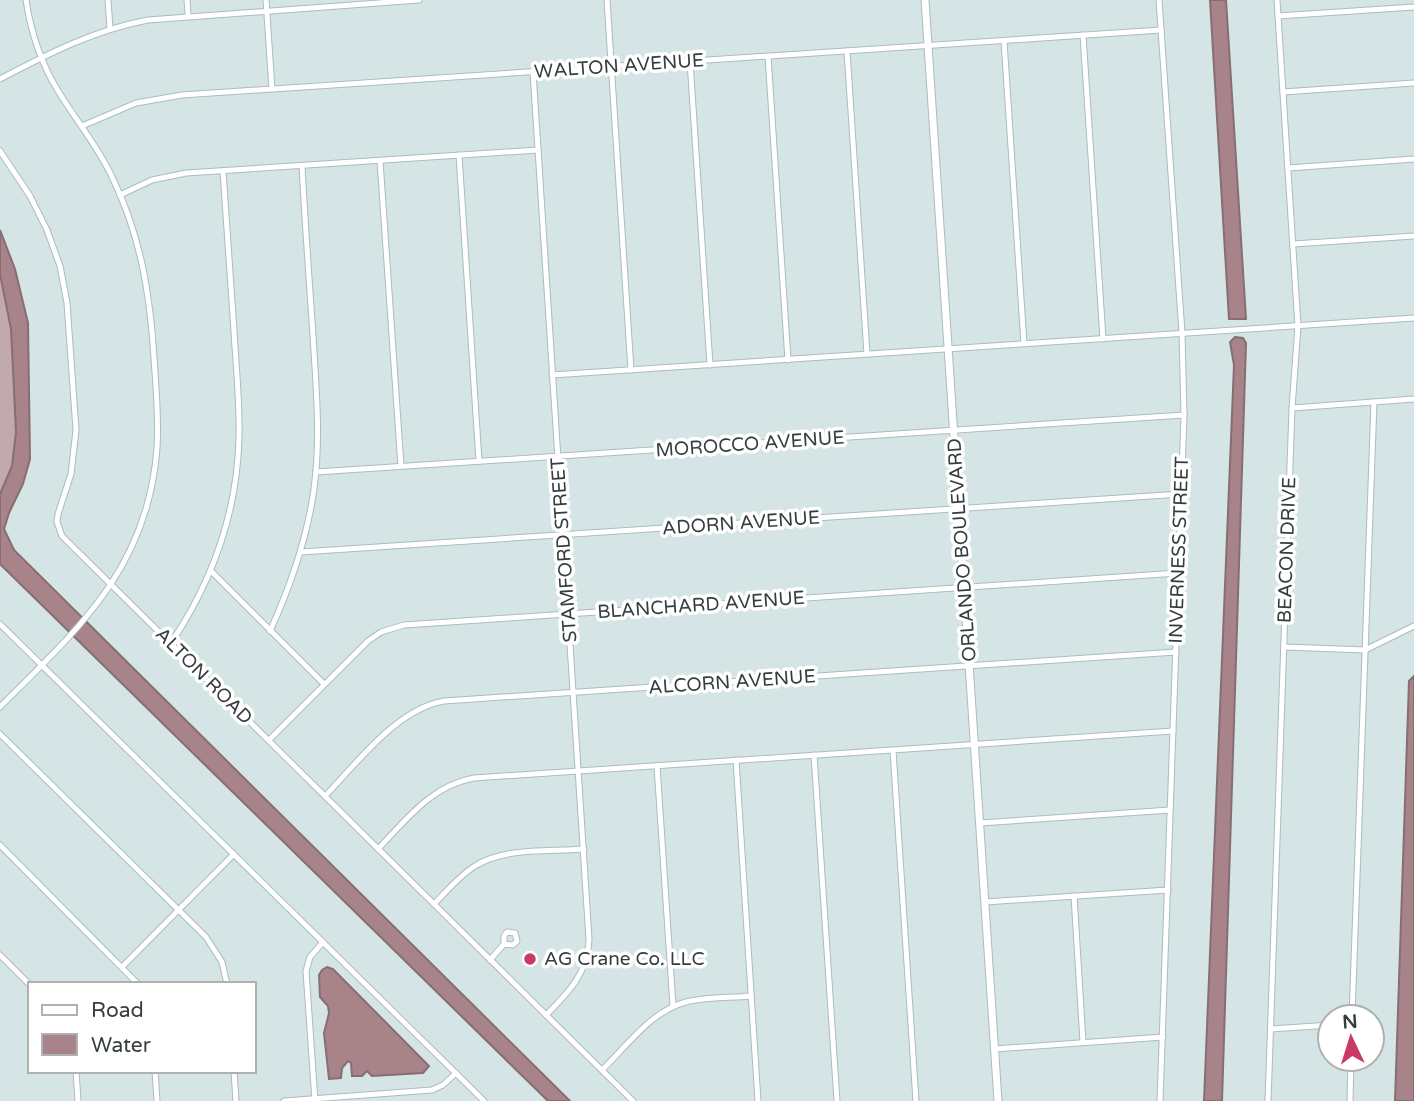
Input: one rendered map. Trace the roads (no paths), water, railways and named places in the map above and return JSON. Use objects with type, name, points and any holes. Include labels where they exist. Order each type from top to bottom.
[{"type":"street","points":[[0,707],[86,619],[112,585],[134,545],[147,506],[155,466],[158,426],[148,290],[138,243],[120,195],[102,158],[59,92],[42,58],[26,0]]},
{"type":"street","points":[[108,0],[110,29]]},
{"type":"street","points":[[187,0],[188,15]]},
{"type":"street","points":[[266,0],[272,89]]},
{"type":"street","points":[[0,79],[78,40],[148,20],[345,2],[419,0]]},
{"type":"street","points":[[607,0],[631,370]]},
{"type":"street","name":"ORLANDO BOULEVARD","points":[[925,0],[998,1101]]},
{"type":"street","name":"INVERNESS STREET","points":[[1159,0],[1182,333],[1184,415],[1160,1101]]},
{"type":"street","name":"BEACON DRIVE","points":[[1268,1101],[1292,408],[1298,326],[1277,0]]},
{"type":"street","points":[[1278,16],[1414,6]]},
{"type":"street","name":"WALTON AVENUE","points":[[82,126],[120,108],[157,98],[1161,30]]},
{"type":"street","points":[[1083,35],[1103,339]]},
{"type":"street","points":[[1004,41],[1024,344]]},
{"type":"street","points":[[847,51],[867,354]]},
{"type":"street","points":[[768,56],[788,359]]},
{"type":"street","points":[[690,61],[710,365]]},
{"type":"street","name":"STAMFORD STREET","points":[[533,72],[589,939],[588,957],[579,978],[546,1015]]},
{"type":"street","points":[[1283,92],[1414,83]]},
{"type":"street","points":[[120,195],[142,184],[166,177],[538,150]]},
{"type":"street","name":"ALTON ROAD","points":[[0,151],[30,197],[47,230],[60,266],[68,303],[76,441],[71,474],[57,522],[62,536],[633,1101]]},
{"type":"street","points":[[459,155],[479,461]]},
{"type":"street","points":[[1288,168],[1414,159]]},
{"type":"street","points":[[380,160],[401,467]]},
{"type":"street","points":[[270,631],[301,552],[316,472],[318,409],[302,166]]},
{"type":"street","points":[[171,643],[192,610],[211,571],[230,509],[236,477],[239,438],[223,171]]},
{"type":"street","points":[[1293,244],[1414,236]]},
{"type":"street","points":[[552,375],[1414,318]]},
{"type":"street","points":[[1292,408],[1414,400]]},
{"type":"street","points":[[1352,1003],[1374,402]]},
{"type":"street","name":"MOROCCO AVENUE","points":[[316,472],[1184,415]]},
{"type":"street","name":"ADORN AVENUE","points":[[301,552],[1181,494]]},
{"type":"street","points":[[211,571],[324,684]]},
{"type":"street","name":"BLANCHARD AVENUE","points":[[269,740],[368,641],[396,626],[1178,573]]},
{"type":"street","points":[[0,624],[484,1101]]},
{"type":"street","points":[[1284,648],[1365,650],[1414,626]]},
{"type":"street","name":"ALCORN AVENUE","points":[[325,796],[398,721],[422,706],[444,701],[1176,652]]},
{"type":"street","points":[[378,849],[429,797],[453,783],[474,778],[1173,731]]},
{"type":"street","points":[[0,734],[216,950],[227,982]]},
{"type":"street","points":[[893,750],[916,1101]]},
{"type":"street","points":[[814,755],[837,1101]]},
{"type":"street","points":[[736,760],[758,1101]]},
{"type":"street","points":[[657,765],[673,1006]]},
{"type":"street","points":[[979,823],[1170,810]]},
{"type":"street","points":[[0,845],[136,982]]},
{"type":"street","points":[[434,904],[466,872],[489,859],[509,854],[584,849]]},
{"type":"street","points":[[123,966],[234,854]]},
{"type":"street","points":[[985,902],[1168,890]]},
{"type":"street","points":[[1074,896],[1083,1042]]},
{"type":"street","points":[[315,1100],[306,971],[310,957],[323,942]]},
{"type":"street","points":[[490,960],[504,944]]},
{"type":"street","points":[[0,955],[28,983]]},
{"type":"street","points":[[602,1070],[652,1020],[673,1006],[695,1000],[751,996]]},
{"type":"street","points":[[1270,1029],[1316,1026]]},
{"type":"street","points":[[994,1049],[1163,1037]]},
{"type":"street","points":[[76,1073],[78,1101]]},
{"type":"street","points":[[155,1073],[157,1101]]},
{"type":"street","points":[[234,1073],[236,1101]]},
{"type":"street","points":[[284,1101],[432,1090],[443,1085],[456,1073]]},
{"type":"street","points":[[1350,1101],[1351,1073]]},
{"type":"water","points":[[1210,0],[1226,0],[1246,319],[1229,319]]},
{"type":"water","points":[[0,230],[15,269],[28,323],[30,459],[23,484],[4,529],[14,550],[570,1101],[548,1101],[0,564],[0,494],[12,466],[16,432],[11,329],[0,274]]},
{"type":"water","points":[[1235,337],[1243,338],[1246,343],[1222,1101],[1204,1101],[1234,365],[1230,342]]},
{"type":"water","points":[[1414,676],[1414,1101],[1395,1101],[1409,681]]},
{"type":"water","points":[[327,967],[333,969],[429,1066],[423,1073],[372,1076],[367,1071],[362,1076],[352,1076],[351,1063],[348,1061],[342,1068],[341,1078],[329,1079],[324,1033],[329,1013],[328,1006],[320,997],[319,975]]},
{"type":"place","name":"AG Crane Co. LLC","points":[[530,959]]}]
